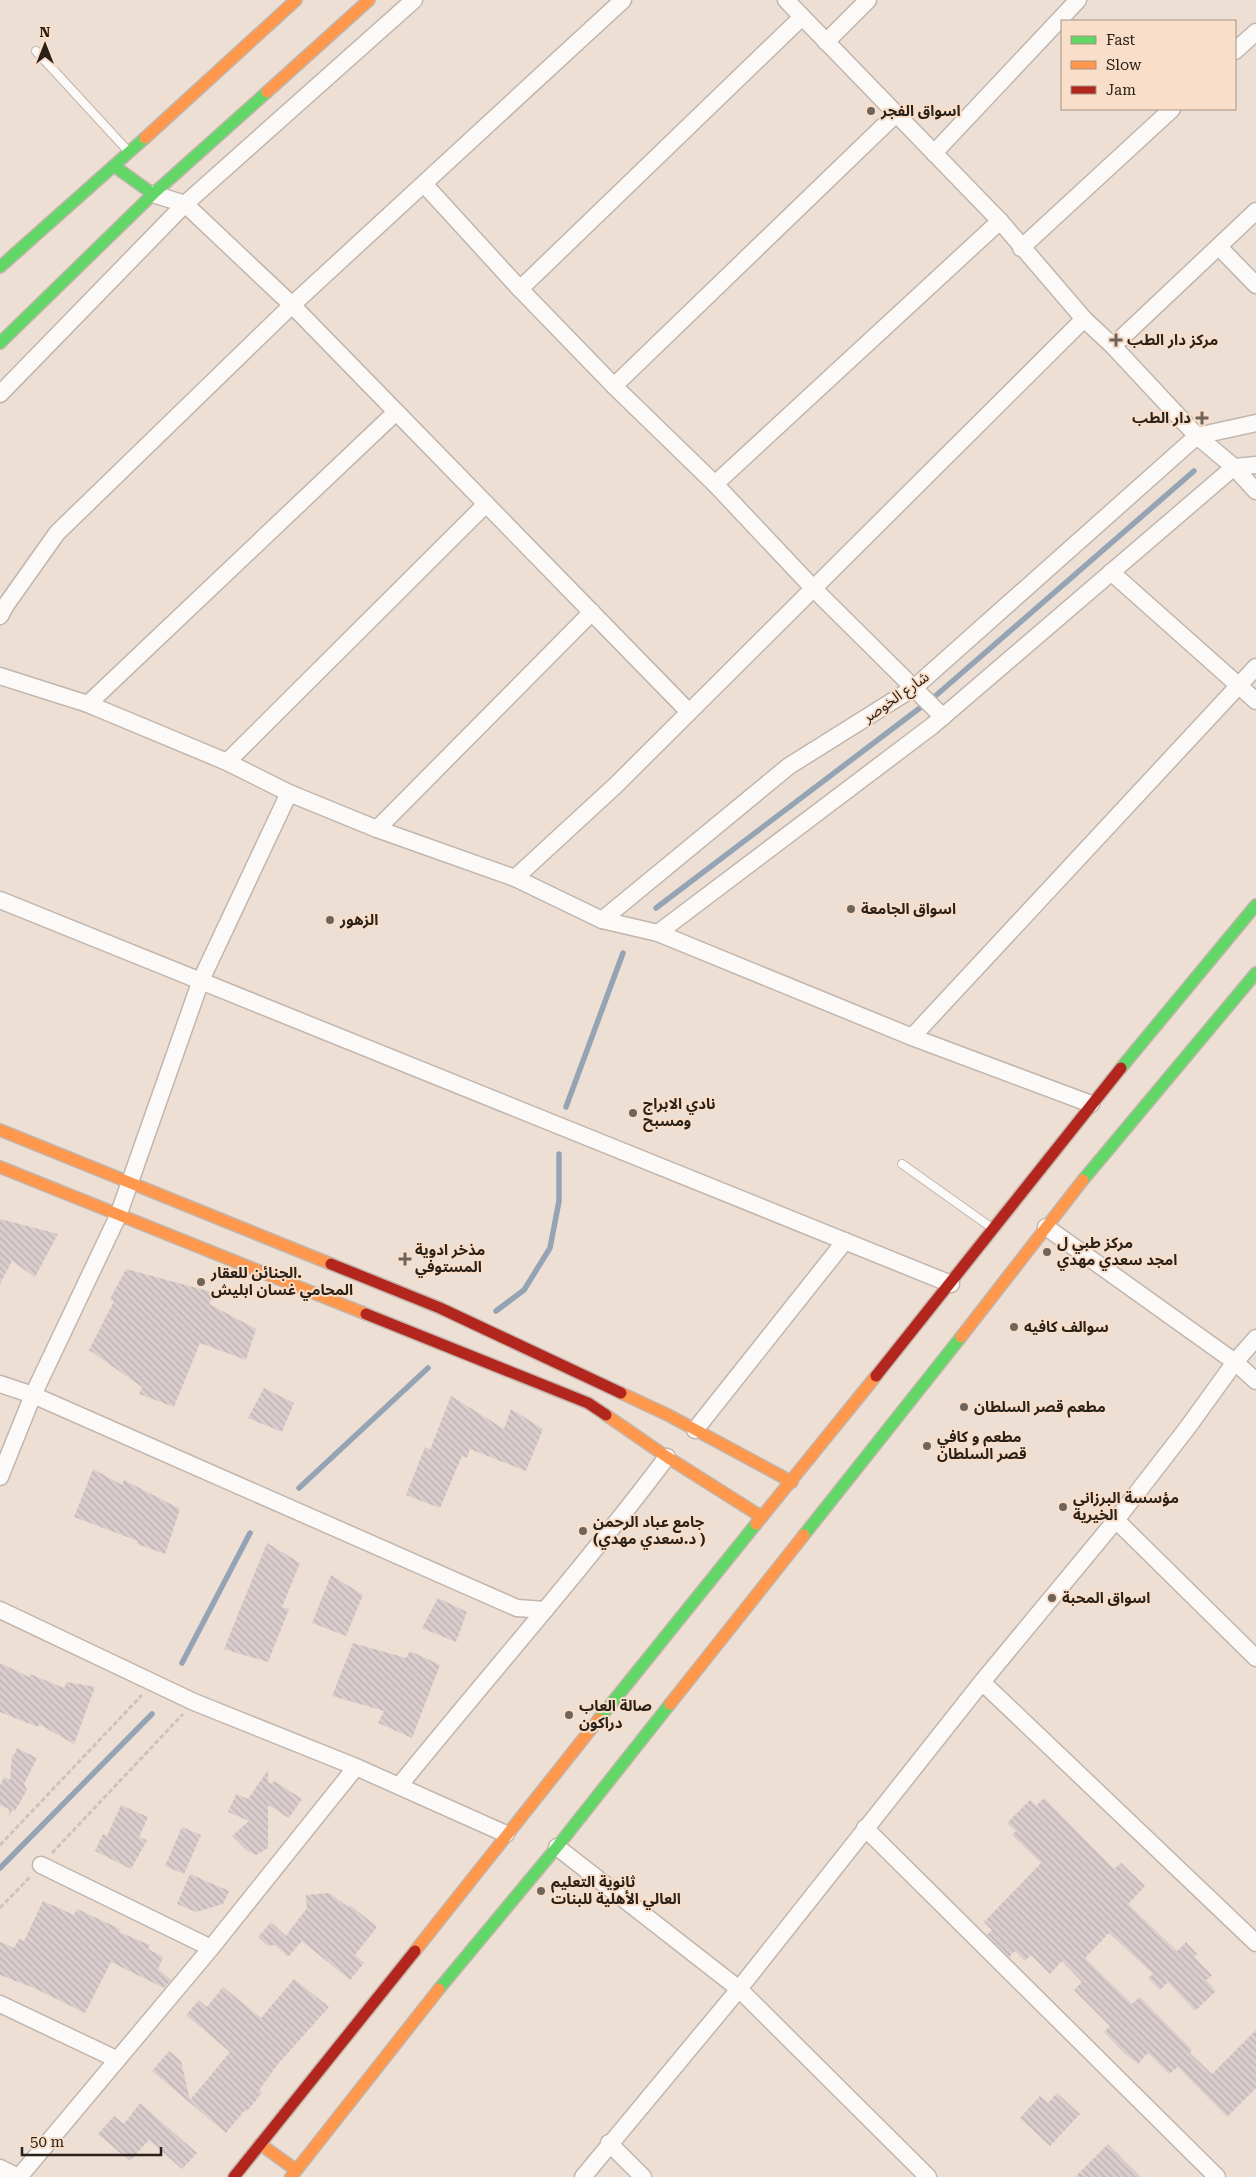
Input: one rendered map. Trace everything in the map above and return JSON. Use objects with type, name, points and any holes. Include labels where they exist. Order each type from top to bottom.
[{"type":"street","points":[[0,267],[129,153],[296,0]]},
{"type":"street","points":[[0,343],[153,194],[369,0]]},
{"type":"street","points":[[0,394],[185,204],[414,0]]},
{"type":"street","points":[[0,616],[57,533],[292,305],[623,0]]},
{"type":"street","points":[[786,0],[1000,221],[1021,248],[1084,319],[1113,346],[1198,436],[1234,467],[1256,491]]},
{"type":"street","points":[[826,42],[868,0]]},
{"type":"street","points":[[934,154],[1078,0]]},
{"type":"street","points":[[520,289],[802,17]]},
{"type":"street","points":[[1236,50],[1256,32]]},
{"type":"street","points":[[1021,248],[1171,110]]},
{"type":"street","points":[[614,386],[896,114]]},
{"type":"street","points":[[114,166],[153,194],[185,204],[292,305],[689,712]]},
{"type":"street","points":[[424,184],[520,289],[614,386],[715,484],[813,588],[915,687],[943,717]]},
{"type":"street","points":[[1113,346],[1256,211]]},
{"type":"street","points":[[715,484],[1000,221]]},
{"type":"street","points":[[1219,247],[1256,286]]},
{"type":"street","points":[[515,878],[616,785],[1084,319]]},
{"type":"street","points":[[88,704],[396,412]]},
{"type":"street","points":[[1198,436],[1256,422]]},
{"type":"street","name":"شارع الخوصر","points":[[602,920],[790,766],[915,687],[1198,436]]},
{"type":"street","points":[[658,933],[943,717],[1234,467],[1256,465]]},
{"type":"street","points":[[227,762],[486,504]]},
{"type":"street","points":[[1111,572],[1256,701]]},
{"type":"street","points":[[377,829],[592,612]]},
{"type":"street","points":[[912,1037],[1256,667]]},
{"type":"street","points":[[0,676],[88,704],[227,762],[289,793],[377,829],[515,878],[602,920],[658,933],[912,1037],[1091,1104]]},
{"type":"street","points":[[0,1477],[33,1396],[118,1216],[201,980],[289,793]]},
{"type":"street","points":[[0,900],[951,1284]]},
{"type":"street","points":[[234,2177],[506,1834],[951,1284],[1091,1104],[1256,905]]},
{"type":"street","points":[[260,2144],[294,2174],[437,1991],[556,1847],[923,1385],[1104,1152],[1256,973]]},
{"type":"street","points":[[0,1130],[440,1308],[668,1415],[792,1482]]},
{"type":"street","points":[[0,1167],[118,1216],[588,1403],[762,1518]]},
{"type":"street","points":[[1046,1227],[1235,1362],[1256,1381]]},
{"type":"street","points":[[695,1430],[845,1241]]},
{"type":"street","points":[[583,2177],[609,2143],[739,1989],[982,1682],[1116,1520],[1188,1427],[1235,1362],[1256,1338]]},
{"type":"street","points":[[0,1384],[33,1396],[517,1608],[545,1610]]},
{"type":"street","points":[[399,1786],[545,1610],[667,1457]]},
{"type":"street","points":[[1116,1520],[1256,1658]]},
{"type":"street","points":[[0,1610],[194,1702],[356,1767],[506,1834]]},
{"type":"street","points":[[982,1682],[1256,1943]]},
{"type":"street","points":[[0,2168],[18,2177],[211,1948],[356,1767]]},
{"type":"street","points":[[865,1828],[1217,2177]]},
{"type":"street","points":[[556,1847],[739,1989],[928,2177]]},
{"type":"street","points":[[41,1864],[211,1948]]},
{"type":"street","points":[[0,2004],[116,2059]]},
{"type":"street","points":[[609,2143],[643,2177]]},
{"type":"lane","points":[[36,51],[129,153]]},
{"type":"lane","points":[[902,1164],[993,1229]]},
{"type":"path","points":[[0,1845],[153,1683]]},
{"type":"path","points":[[0,1908],[194,1702]]},
{"type":"building","points":[[0,1219],[58,1234],[35,1277],[12,1261],[0,1284]]},
{"type":"building","points":[[126,1269],[215,1293],[209,1304],[256,1329],[246,1360],[200,1343],[174,1407],[139,1394],[142,1387],[89,1350],[114,1301],[110,1299]]},
{"type":"building","points":[[264,1388],[294,1403],[282,1432],[248,1418]]},
{"type":"building","points":[[451,1396],[504,1429],[511,1409],[543,1429],[526,1471],[470,1449],[467,1458],[462,1456],[440,1508],[406,1495],[425,1447],[430,1450]]},
{"type":"building","points":[[93,1469],[122,1485],[124,1480],[180,1509],[165,1554],[137,1544],[138,1541],[74,1517]]},
{"type":"building","points":[[267,1543],[300,1563],[282,1607],[289,1609],[268,1662],[224,1649]]},
{"type":"building","points":[[331,1575],[363,1595],[346,1636],[312,1623]]},
{"type":"building","points":[[438,1598],[467,1612],[456,1642],[422,1628]]},
{"type":"building","points":[[353,1643],[406,1658],[410,1651],[440,1665],[412,1738],[378,1723],[384,1711],[332,1696]]},
{"type":"building","points":[[0,1663],[29,1677],[30,1674],[64,1688],[67,1682],[95,1687],[74,1744],[39,1724],[38,1727],[0,1712]]},
{"type":"building","points":[[17,1748],[37,1758],[24,1784],[27,1790],[15,1811],[12,1810],[9,1817],[9,1809],[0,1805],[0,1786],[4,1777],[10,1780],[12,1754],[13,1757]]},
{"type":"building","points":[[268,1770],[268,1782],[272,1784],[274,1781],[302,1799],[289,1818],[268,1805],[268,1848],[256,1855],[246,1850],[232,1836],[249,1821],[228,1812],[236,1794],[248,1799]]},
{"type":"building","points":[[1044,1798],[1114,1869],[1121,1863],[1145,1886],[1128,1904],[1177,1951],[1186,1942],[1197,1954],[1194,1957],[1212,1975],[1206,1980],[1216,1991],[1195,2011],[1168,1982],[1160,1990],[1148,1978],[1153,1974],[1109,1933],[1085,1958],[1132,2004],[1140,1997],[1192,2050],[1190,2053],[1212,2074],[1256,2030],[1256,2088],[1227,2117],[1178,2067],[1169,2074],[1148,2053],[1138,2064],[1124,2053],[1104,2032],[1110,2026],[1074,1990],[1082,1982],[1062,1961],[1050,1974],[1031,1955],[1025,1961],[1015,1951],[1009,1957],[987,1935],[992,1930],[984,1922],[1041,1863],[1012,1835],[1016,1831],[1007,1823],[1030,1800],[1036,1806]]},
{"type":"building","points":[[121,1805],[148,1817],[139,1837],[147,1840],[131,1869],[95,1851],[103,1834],[107,1836]]},
{"type":"building","points":[[182,1827],[201,1835],[184,1874],[165,1866]]},
{"type":"building","points":[[190,1874],[229,1891],[223,1904],[196,1912],[177,1904]]},
{"type":"building","points":[[329,1893],[348,1907],[350,1905],[377,1927],[355,1955],[364,1963],[350,1980],[302,1941],[288,1957],[275,1945],[268,1946],[258,1937],[271,1922],[286,1936],[307,1908],[306,1895]]},
{"type":"building","points":[[43,1901],[74,1915],[77,1909],[120,1929],[119,1932],[150,1945],[148,1949],[163,1957],[158,1969],[171,1980],[164,1988],[111,1962],[85,2013],[34,1988],[0,1975],[0,1942],[14,1948],[19,1939],[24,1941]]},
{"type":"building","points":[[294,1979],[329,2007],[278,2064],[259,2090],[262,2093],[226,2133],[152,2071],[169,2051],[181,2061],[190,2100],[230,2052],[186,2015],[199,2000],[207,2007],[223,1987],[261,2018]]},
{"type":"building","points":[[1057,2093],[1080,2114],[1050,2146],[1020,2118],[1040,2096],[1048,2103]]},
{"type":"building","points":[[140,2103],[197,2153],[182,2169],[149,2140],[130,2161],[98,2134],[114,2116],[124,2124]]},
{"type":"building","points":[[1108,2144],[1141,2177],[1075,2177]]},
{"type":"waterway","points":[[656,908],[933,698],[1194,471]]},
{"type":"waterway","points":[[566,1107],[623,953]]},
{"type":"waterway","points":[[496,1311],[524,1290],[550,1248],[559,1201],[559,1154]]},
{"type":"waterway","points":[[299,1488],[428,1368]]},
{"type":"waterway","points":[[182,1663],[250,1533]]},
{"type":"waterway","points":[[0,1868],[152,1714]]},
{"type":"traffic: fast","points":[[0,343],[153,194],[267,92]]},
{"type":"traffic: fast","points":[[0,267],[145,138]]},
{"type":"traffic: fast","points":[[114,166],[153,194]]},
{"type":"traffic: fast","points":[[1121,1068],[1256,905]]},
{"type":"traffic: fast","points":[[1083,1180],[1256,973]]},
{"type":"traffic: fast","points":[[804,1535],[961,1337]]},
{"type":"traffic: fast","points":[[599,1719],[756,1524]]},
{"type":"traffic: fast","points":[[439,1989],[557,1847],[670,1704]]},
{"type":"traffic: slow","points":[[145,138],[296,0]]},
{"type":"traffic: slow","points":[[267,92],[369,0]]},
{"type":"traffic: slow","points":[[0,1130],[331,1264]]},
{"type":"traffic: slow","points":[[0,1167],[366,1314]]},
{"type":"traffic: slow","points":[[961,1337],[1083,1180]]},
{"type":"traffic: slow","points":[[756,1524],[876,1376]]},
{"type":"traffic: slow","points":[[621,1393],[668,1415],[792,1482]]},
{"type":"traffic: slow","points":[[606,1415],[667,1457],[762,1517]]},
{"type":"traffic: slow","points":[[670,1704],[804,1535]]},
{"type":"traffic: slow","points":[[415,1951],[599,1719]]},
{"type":"traffic: slow","points":[[291,2177],[439,1989]]},
{"type":"traffic: slow","points":[[260,2144],[296,2170]]},
{"type":"traffic: jam","points":[[876,1376],[1121,1068]]},
{"type":"traffic: jam","points":[[331,1264],[440,1308],[621,1393]]},
{"type":"traffic: jam","points":[[366,1314],[588,1403],[606,1415]]},
{"type":"traffic: jam","points":[[234,2177],[415,1951]]},
{"type":"place","name":"اسواق الفجر","points":[[871,111]]},
{"type":"place","name":"مركز دار الطب","points":[[1116,340]]},
{"type":"place","name":"دار الطب","points":[[1202,418]]},
{"type":"place","name":"اسواق الجامعة","points":[[851,909]]},
{"type":"place","name":"الزهور","points":[[330,920]]},
{"type":"place","name":"نادي الابراج ومسبح","points":[[633,1113]]},
{"type":"place","name":"مركز طبي ل امجد سعدي مهدي","points":[[1047,1252]]},
{"type":"place","name":"مذخر ادویة المستوفي","points":[[405,1259]]},
{"type":"place","name":"الجنائن للعقار. المحامي غسان ابليش","points":[[201,1282]]},
{"type":"place","name":"سوالف كافيه","points":[[1014,1327]]},
{"type":"place","name":"مطعم قصر السلطان","points":[[964,1407]]},
{"type":"place","name":"مطعم و كافي قصر السلطان","points":[[927,1446]]},
{"type":"place","name":"مؤسسة البرزاني الخيرية","points":[[1063,1507]]},
{"type":"place","name":"جامع عباد الرحمن (د.سعدي مهدي )","points":[[583,1531]]},
{"type":"place","name":"اسواق المحبة","points":[[1052,1598]]},
{"type":"place","name":"صالة العاب دراكون","points":[[569,1715]]},
{"type":"place","name":"ثانوية التعليم العالي الأهلية للبنات","points":[[541,1891]]}]
